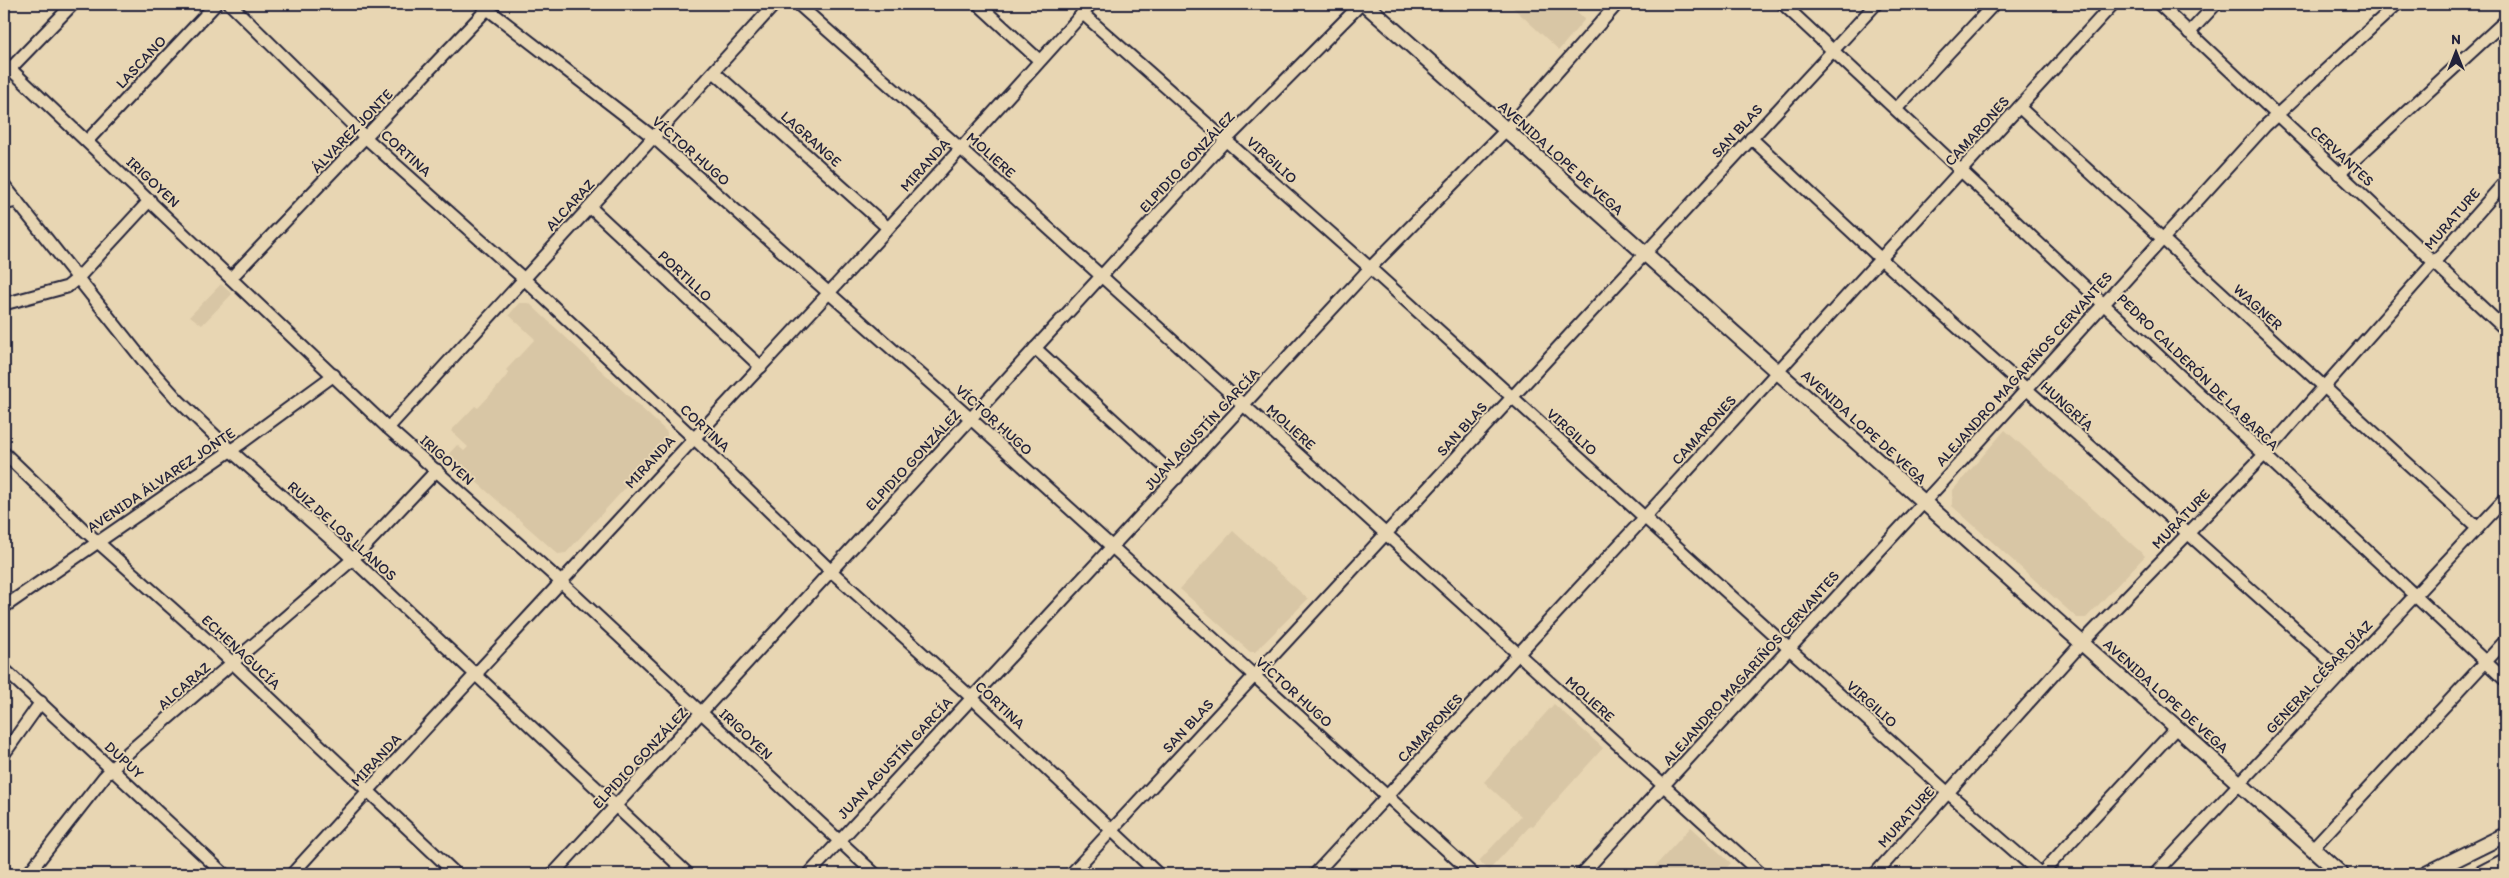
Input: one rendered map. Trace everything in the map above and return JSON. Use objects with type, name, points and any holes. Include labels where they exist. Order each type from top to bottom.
[{"type":"main road","name":"AVENIDA LOPE DE VEGA","points":[[1366,4],[1643,254],[1924,501],[2341,874]]},
{"type":"main road","points":[[2426,874],[2505,835]]},
{"type":"main road","points":[[2480,874],[2505,861]]},
{"type":"street","points":[[7,66],[73,4]]},
{"type":"street","name":"LASCANO","points":[[87,141],[216,4]]},
{"type":"street","name":"CORTINA","points":[[230,4],[366,138],[523,278],[693,438],[830,571],[972,698],[1158,874]]},
{"type":"street","name":"ALCARAZ","points":[[388,428],[775,4]]},
{"type":"street","name":"MOLIERE","points":[[798,4],[812,8],[960,148],[1761,874]]},
{"type":"street","points":[[978,4],[1039,60]]},
{"type":"street","name":"MIRANDA","points":[[292,874],[560,581],[761,367],[1091,4]]},
{"type":"street","name":"ELPIDIO GONZÁLEZ","points":[[553,874],[702,714],[830,571],[1227,139],[1360,4]]},
{"type":"street","name":"JUAN AGUSTÍN GARCÍA","points":[[809,874],[1114,548],[1370,268],[1506,130],[1617,4]]},
{"type":"street","name":"PEDRO CALDERÓN DE LA BARCA","points":[[1783,4],[2103,303],[2263,456],[2505,680]]},
{"type":"street","name":"SAN BLAS","points":[[1071,874],[1876,4]]},
{"type":"street","points":[[1896,109],[1994,4]]},
{"type":"street","name":"CAMARONES","points":[[1315,874],[1645,517],[2114,4]]},
{"type":"street","name":"CERVANTES","points":[[2159,4],[2505,329]]},
{"type":"street","points":[[2189,33],[2216,4]]},
{"type":"street","name":"ALEJANDRO MAGARIÑOS CERVANTES","points":[[1582,874],[2276,115],[2397,4]]},
{"type":"street","name":"ÁLVAREZ JONTE","points":[[231,278],[366,138],[487,5]]},
{"type":"street","name":"VÍCTOR HUGO","points":[[487,5],[653,137],[829,292],[1473,874]]},
{"type":"street","name":"VIRGILIO","points":[[1082,13],[1227,139],[1948,793],[2041,874]]},
{"type":"street","points":[[2339,174],[2505,21]]},
{"type":"street","name":"IRIGOYEN","points":[[7,66],[388,428],[560,581],[875,874]]},
{"type":"street","name":"LAGRANGE","points":[[714,72],[888,228]]},
{"type":"street","name":"WAGNER","points":[[2019,106],[2478,528]]},
{"type":"street","name":"HUNGRÍA","points":[[1751,138],[1881,259],[2343,672]]},
{"type":"street","name":"MURATURE","points":[[1875,874],[2082,643],[2263,456],[2505,182]]},
{"type":"street","name":"RUIZ DE LOS LLANOS","points":[[4,185],[161,383],[231,451],[353,559],[688,874]]},
{"type":"street","points":[[4,304],[67,287],[78,278],[150,200]]},
{"type":"street","points":[[4,204],[17,201]]},
{"type":"street","name":"PORTILLO","points":[[590,207],[761,367]]},
{"type":"street","points":[[1036,348],[1177,478]]},
{"type":"street","name":"AVENIDA ÁLVAREZ JONTE","points":[[4,607],[97,541],[231,451],[334,375]]},
{"type":"street","name":"ECHENAGUCÍA","points":[[4,453],[97,541],[232,663],[456,874]]},
{"type":"street","name":"ALCARAZ","points":[[28,874],[112,769],[353,559],[437,470]]},
{"type":"street","name":"GENERAL CÉSAR DÍAZ","points":[[2155,874],[2505,499]]},
{"type":"street","points":[[2312,849],[2505,641]]},
{"type":"street","name":"DUPUY","points":[[4,668],[224,874]]},
{"type":"street","points":[[4,754],[41,702]]},
{"type":"street","points":[[2041,874],[2177,727]]},
{"type":"shaded area","points":[[1509,4],[1568,4],[1585,19],[1559,50]]},
{"type":"shaded area","points":[[221,284],[232,294],[202,325],[190,316]]},
{"type":"shaded area","points":[[519,303],[529,303],[667,432],[667,442],[566,553],[558,554],[447,456],[457,445],[464,451],[468,447],[451,431],[475,406],[478,408],[493,392],[509,373],[506,370],[535,339],[509,315]]},
{"type":"shaded area","points":[[2005,430],[2145,556],[2086,618],[2077,618],[1952,506],[1953,490]]},
{"type":"shaded area","points":[[1233,531],[1308,599],[1255,652],[1250,652],[1180,589]]},
{"type":"shaded area","points":[[1554,704],[1603,748],[1533,826],[1531,825],[1489,870],[1479,861],[1521,816],[1484,782]]},
{"type":"shaded area","points":[[1691,827],[1731,863],[1721,874],[1648,874]]}]
